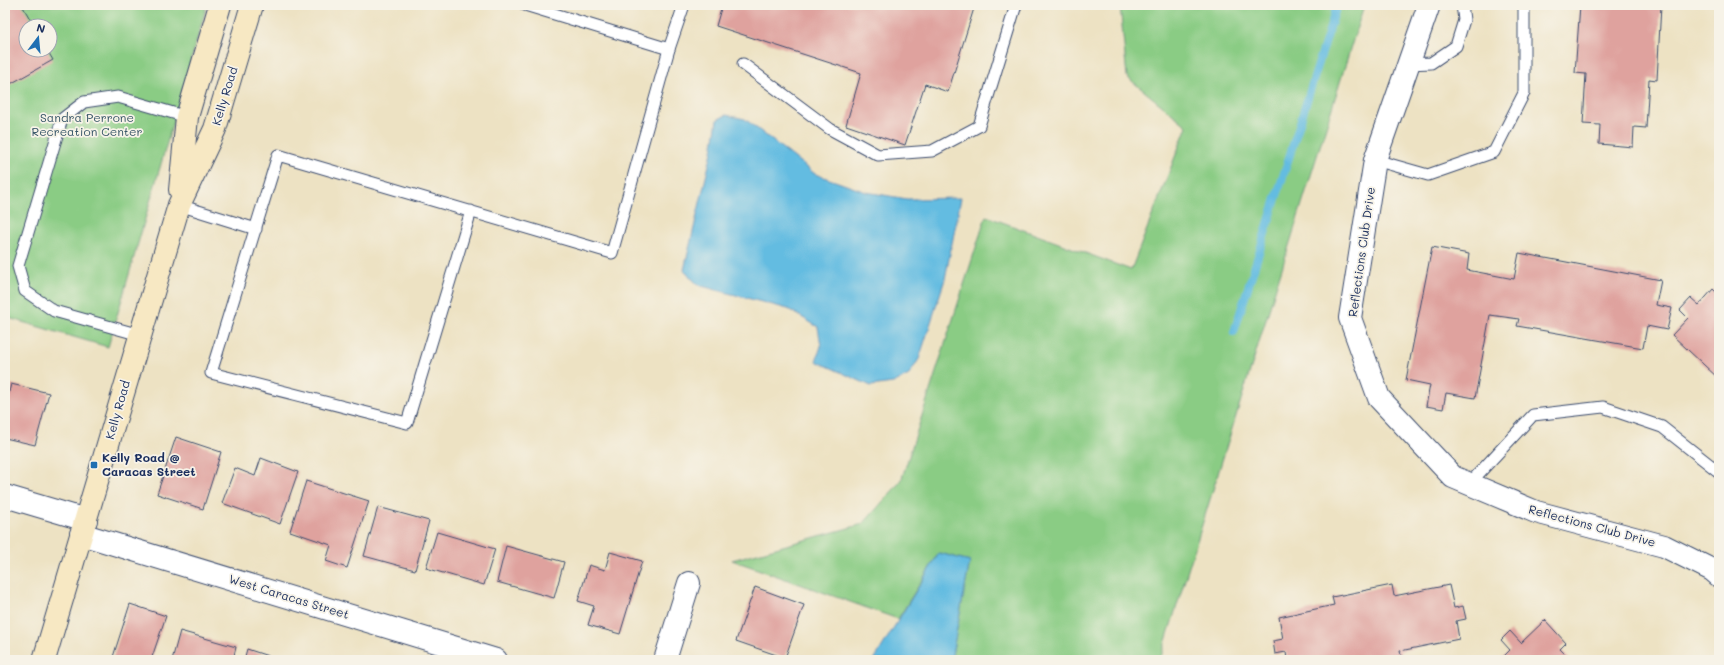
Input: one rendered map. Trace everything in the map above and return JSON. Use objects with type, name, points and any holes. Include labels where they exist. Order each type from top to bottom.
[{"type":"street","name":"Kelly Road","points":[[178,205],[187,117],[220,5]]},
{"type":"street","name":"Kelly Road","points":[[44,660],[178,205],[215,129],[252,5]]},
{"type":"street","name":"Reflections Club Drive","points":[[1429,5],[1375,160],[1350,318],[1379,398],[1453,477],[1536,512],[1664,546],[1712,570],[1719,576]]},
{"type":"street","name":"West Caracas Street","points":[[5,496],[83,527],[496,660]]},
{"type":"street","points":[[666,660],[689,583]]},
{"type":"lane","points":[[525,5],[668,49]]},
{"type":"lane","points":[[471,211],[407,423],[211,373],[278,155],[471,211],[612,253],[668,49],[684,5]]},
{"type":"lane","points":[[743,64],[830,129],[878,155],[932,151],[979,126],[1016,5]]},
{"type":"lane","points":[[1408,64],[1431,62],[1456,46],[1464,20],[1462,5]]},
{"type":"lane","points":[[1375,160],[1428,175],[1494,152],[1524,93],[1524,5]]},
{"type":"lane","points":[[140,335],[54,310],[25,291],[18,266],[62,119],[84,102],[118,97],[187,117]]},
{"type":"lane","points":[[178,205],[256,229]]},
{"type":"lane","points":[[1469,484],[1533,415],[1603,407],[1662,427],[1719,472]]},
{"type":"green space","name":"Sandra Perrone Recreation Center","points":[[5,5],[207,5],[108,347],[5,317]]},
{"type":"green space","points":[[1120,5],[1364,5],[1160,660],[951,660],[970,561],[939,553],[898,619],[732,560],[863,524],[901,481],[986,216],[1131,270],[1187,126],[1127,77]]},
{"type":"water","points":[[726,115],[745,119],[815,174],[866,192],[907,199],[961,198],[945,279],[919,359],[909,375],[893,383],[871,386],[816,361],[821,346],[818,327],[788,309],[698,285],[684,270],[712,152],[717,120]]},
{"type":"water","points":[[939,553],[970,561],[951,660],[874,660]]},
{"type":"building","points":[[5,5],[22,5],[29,18],[18,18],[18,58],[52,58],[53,60],[5,87]]},
{"type":"building","points":[[722,5],[975,5],[948,92],[925,84],[905,145],[846,125],[861,73],[716,26]]},
{"type":"building","points":[[1580,5],[1661,5],[1657,80],[1649,79],[1646,128],[1634,127],[1633,147],[1599,144],[1600,125],[1583,124],[1586,74],[1575,73]]},
{"type":"building","points":[[1432,247],[1469,254],[1467,270],[1514,279],[1519,253],[1661,280],[1656,305],[1672,308],[1667,330],[1647,326],[1643,348],[1517,326],[1519,319],[1490,315],[1475,398],[1446,393],[1443,409],[1426,406],[1430,385],[1406,380]]},
{"type":"building","points":[[1713,289],[1719,295],[1719,379],[1672,335],[1688,318],[1680,310],[1691,298],[1699,305]]},
{"type":"building","points":[[11,384],[49,393],[35,445],[5,438],[5,408]]},
{"type":"building","points":[[176,437],[221,452],[203,509],[157,494]]},
{"type":"building","points":[[261,458],[298,472],[280,524],[222,503],[235,468],[255,476]]},
{"type":"building","points":[[306,481],[369,501],[347,568],[326,561],[331,545],[290,531]]},
{"type":"building","points":[[378,507],[429,521],[415,570],[364,556]]},
{"type":"building","points":[[437,532],[495,549],[484,585],[426,568]]},
{"type":"building","points":[[506,546],[564,562],[554,598],[497,582]]},
{"type":"building","points":[[610,552],[642,561],[620,634],[588,625],[594,606],[578,601],[589,565],[605,570]]},
{"type":"building","points":[[1392,585],[1394,596],[1449,585],[1454,608],[1463,606],[1466,619],[1456,621],[1459,639],[1400,651],[1402,659],[1397,660],[1287,660],[1286,652],[1275,654],[1273,641],[1283,639],[1279,617],[1334,605],[1332,597]]},
{"type":"building","points":[[755,587],[804,605],[785,658],[736,641]]},
{"type":"building","points":[[130,604],[166,616],[151,660],[112,660]]},
{"type":"building","points":[[1545,620],[1566,643],[1560,649],[1571,660],[1500,660],[1510,650],[1501,640],[1510,631],[1521,643]]},
{"type":"building","points":[[180,631],[236,647],[233,660],[172,660]]},
{"type":"building","points":[[247,649],[280,660],[244,660]]},
{"type":"waterway","points":[[1234,332],[1337,5]]},
{"type":"place","name":"Kelly Road @ Caracas Street","points":[[94,465]]}]
